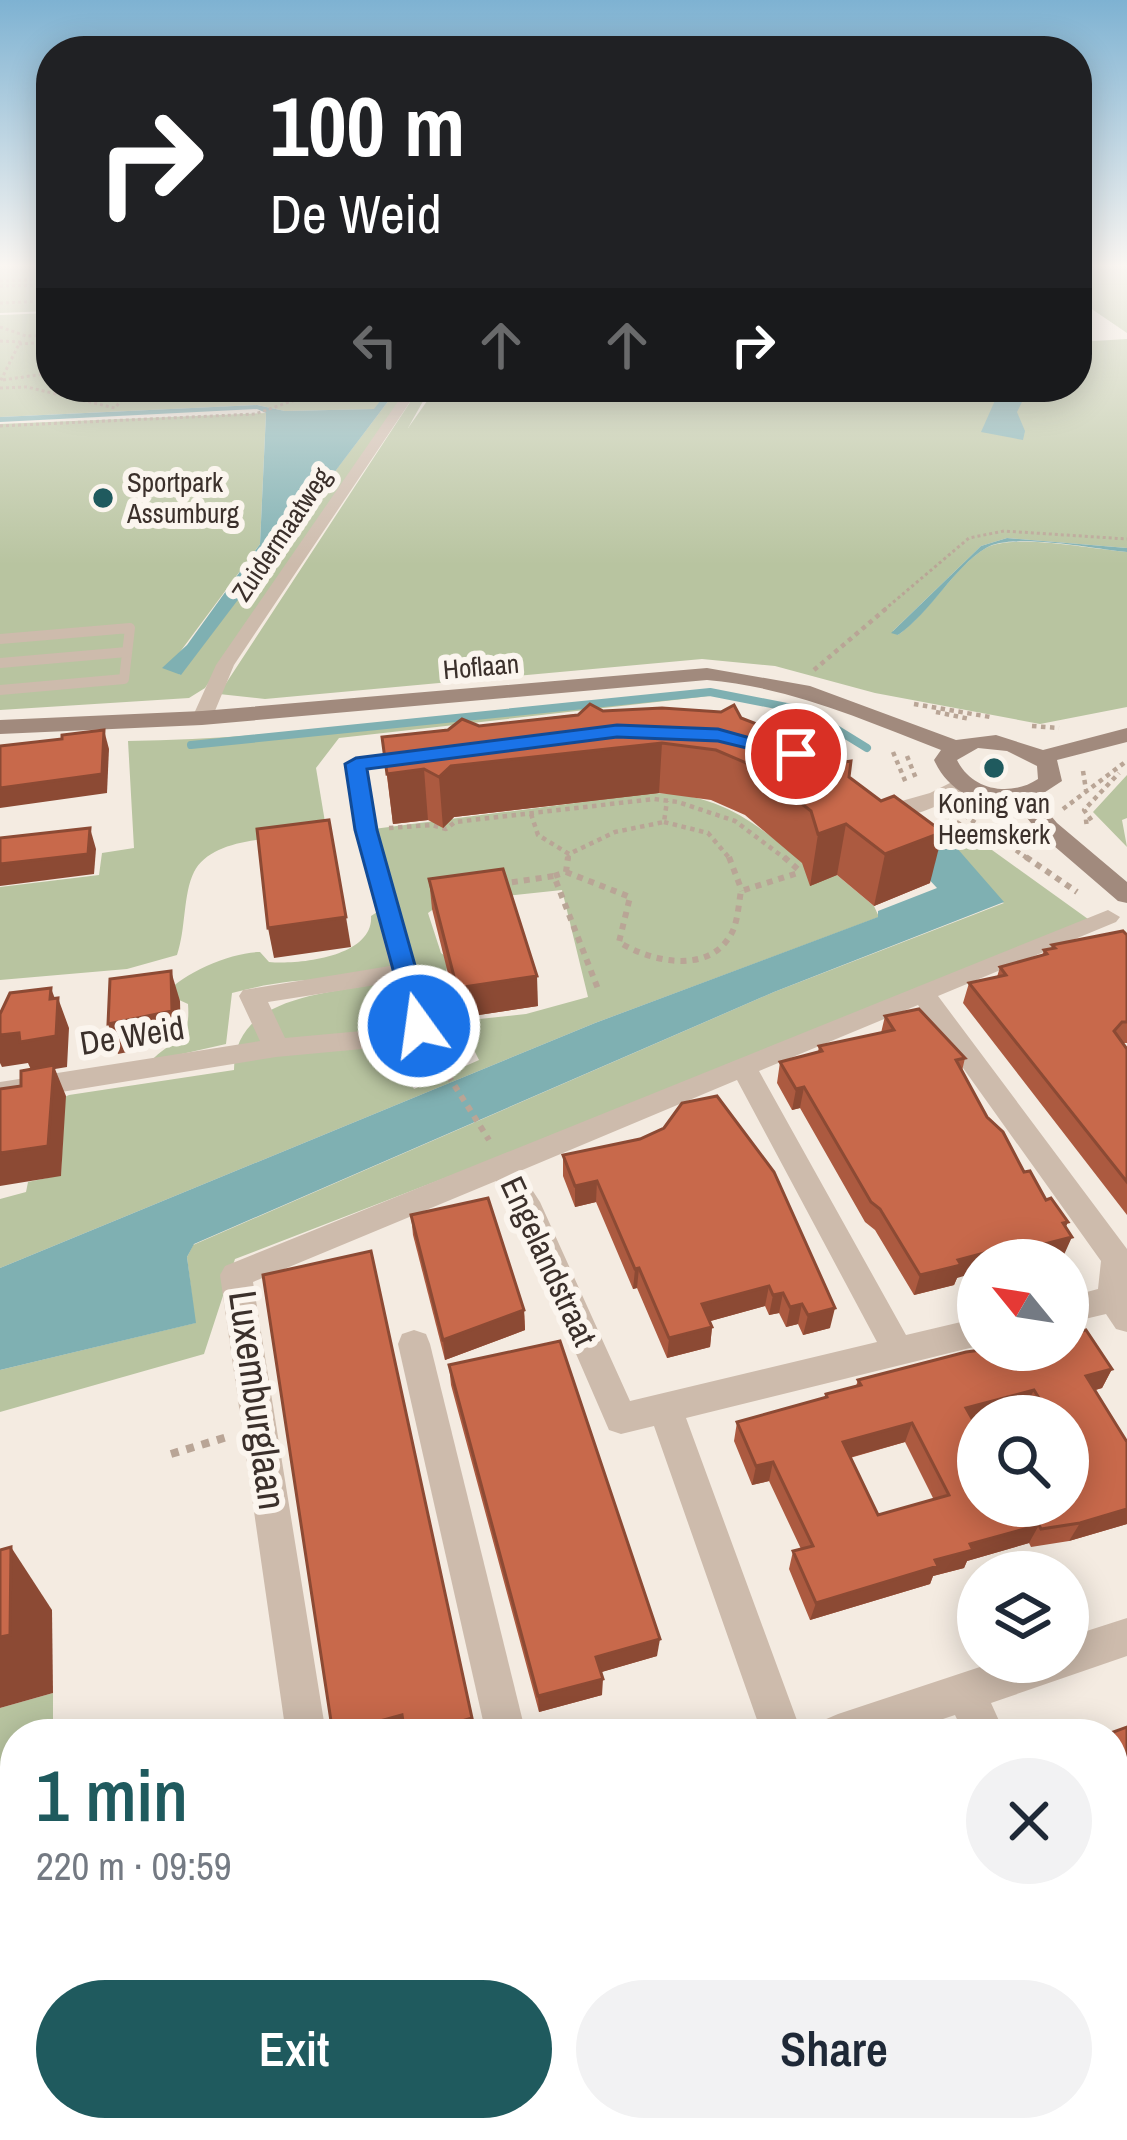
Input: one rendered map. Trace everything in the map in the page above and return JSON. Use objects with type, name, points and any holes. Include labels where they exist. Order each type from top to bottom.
[{"type":"main road","name":"Hoflaan","points":[[0,727],[202,718],[706,674],[795,687],[955,748]]},
{"type":"main road","points":[[1041,757],[1051,771],[1049,781],[1022,796],[956,795],[946,760],[955,748],[994,741],[1041,757],[1127,735]]},
{"type":"main road","points":[[1022,796],[1048,829],[1127,895]]},
{"type":"street","name":"Zuidermaatweg","points":[[202,718],[225,665],[404,402]]},
{"type":"street","name":"De Weid","points":[[0,1093],[276,1048],[362,1040],[419,1026],[366,830],[356,764],[451,752]]},
{"type":"street","points":[[854,786],[888,812],[956,795]]},
{"type":"street","name":"Engelandstraat","points":[[957,1337],[621,1420],[525,1202],[502,1167],[1108,917]]},
{"type":"street","points":[[276,1048],[252,996],[406,972]]},
{"type":"street","points":[[924,995],[1117,1259],[1120,1309],[1089,1310]]},
{"type":"street","points":[[745,1069],[898,1352]]},
{"type":"street","name":"Luxemburglaan","points":[[303,1719],[236,1275],[502,1167]]},
{"type":"street","points":[[415,1344],[502,1719]]},
{"type":"street","points":[[665,1408],[777,1719]]},
{"type":"street","points":[[1089,1650],[1127,1637]]},
{"type":"street","points":[[883,1719],[992,1683]]},
{"type":"street","points":[[965,1692],[978,1719]]},
{"type":"lane","points":[[0,639],[130,628],[124,680],[0,690]]},
{"type":"lane","points":[[0,663],[127,652]]},
{"type":"path","points":[[0,366],[9,365]]},
{"type":"path","points":[[1,383],[9,365]]},
{"type":"path","points":[[1,383],[36,376]]},
{"type":"path","points":[[1,383],[36,389]]},
{"type":"path","points":[[90,402],[115,408],[120,402]]},
{"type":"path","points":[[0,426],[255,413],[290,402]]},
{"type":"path","points":[[795,687],[969,538],[1004,531],[1127,539]]},
{"type":"path","points":[[1073,805],[1127,761]]},
{"type":"path","points":[[956,795],[1108,917]]},
{"type":"path","points":[[366,830],[432,825],[446,829],[455,822],[668,800],[718,808],[802,872],[742,891]]},
{"type":"path","points":[[664,822],[668,800]]},
{"type":"path","points":[[530,814],[538,835],[569,854]]},
{"type":"path","points":[[490,885],[566,872],[630,897],[619,942],[637,956],[667,964],[718,949],[732,934],[742,891],[731,852],[715,837],[683,823],[645,822],[596,838],[569,854],[566,872]]},
{"type":"path","points":[[554,876],[598,989]]},
{"type":"path","points":[[444,1074],[484,1132]]},
{"type":"path","points":[[171,1454],[259,1426]]},
{"type":"green space","points":[[0,365],[36,365],[36,402],[380,402],[375,409],[285,411],[257,405],[0,417]]},
{"type":"green space","points":[[1092,365],[1127,365],[1127,548],[1007,538],[981,546],[893,631],[898,635],[909,626],[964,565],[986,548],[1034,542],[1127,552],[1127,707],[1040,724],[875,693],[775,666],[702,659],[265,699],[219,694],[410,402],[423,402],[408,428],[426,402],[1092,402]]},
{"type":"green space","name":"Sportpark Assumburg","points":[[388,402],[399,402],[205,688],[189,698],[0,710],[0,424],[266,413],[260,544],[174,660],[180,675]]},
{"type":"green space","points":[[710,696],[339,738],[316,768],[327,834],[235,844],[204,859],[190,881],[177,955],[127,969],[0,980],[0,887],[99,875],[102,853],[134,848],[128,741],[274,734],[564,705]]},
{"type":"green space","points":[[1127,775],[1127,818],[1122,820],[1127,847],[1093,812]]},
{"type":"green space","points":[[652,793],[680,795],[746,819],[824,880],[837,875],[874,906],[879,917],[595,1023],[0,1268],[0,1199],[26,1192],[28,1182],[61,1175],[64,1112],[38,1109],[69,1095],[234,1070],[238,1045],[266,1013],[311,996],[382,983],[307,980],[232,993],[226,1044],[151,1061],[184,1033],[188,1004],[166,994],[196,971],[249,953],[260,952],[269,962],[315,960],[360,941],[369,930],[371,916],[394,901],[366,830]],"holes":[[[562,890],[588,997],[526,1014],[461,1021],[451,1017],[443,984],[449,959],[441,953],[428,913],[442,903]],[[458,1034],[467,1036],[479,1060],[414,1089],[394,1054],[388,1058],[390,1042],[400,1041],[411,1052],[449,1042]]]},
{"type":"green space","points":[[949,819],[1088,919],[737,1065],[235,1259],[204,1354],[0,1412],[0,1370],[195,1323],[187,1257],[193,1245],[774,992],[1004,903],[889,844]]},
{"type":"green space","points":[[53,1693],[53,1719],[0,1719],[0,1708]]},
{"type":"water","points":[[379,402],[388,402],[181,675],[162,668],[187,645],[260,544],[266,413],[257,409],[0,422],[0,417],[257,405],[285,411],[374,409]]},
{"type":"water","points":[[994,402],[1022,402],[1017,412],[1025,431],[1023,440],[981,432]]},
{"type":"water","points":[[1007,538],[1127,548],[1127,552],[1034,541],[998,543],[963,566],[910,625],[898,635],[891,633],[981,546]]},
{"type":"water","points":[[934,842],[956,847],[1004,902],[774,992],[194,1244],[187,1257],[196,1323],[0,1370],[0,1268],[595,1023],[878,917],[878,911],[937,888],[899,847]]},
{"type":"building","points":[[590,704],[603,711],[721,712],[734,705],[741,718],[793,738],[831,764],[851,761],[849,777],[881,801],[894,796],[943,832],[885,854],[846,824],[818,834],[811,811],[751,765],[716,750],[662,743],[451,766],[439,777],[424,769],[387,774],[382,737],[448,730],[462,719],[479,726],[578,715]]},
{"type":"building","points":[[104,730],[102,774],[0,788],[0,746]]},
{"type":"building","points":[[329,820],[346,917],[268,928],[257,829]]},
{"type":"building","points":[[90,828],[88,854],[0,864],[0,838]]},
{"type":"building","points":[[503,869],[537,976],[457,988],[429,879]]},
{"type":"building","points":[[1123,931],[1127,935],[1127,1022],[1114,1031],[1127,1049],[1127,1182],[969,983],[1006,975],[1000,967],[1047,954],[1044,950],[1055,948],[1052,945]]},
{"type":"building","points":[[171,971],[172,1011],[108,1024],[110,979]]},
{"type":"building","points":[[51,988],[50,999],[58,998],[56,1036],[20,1042],[19,1033],[0,1035],[0,1014],[10,993]]},
{"type":"building","points":[[919,1009],[965,1058],[956,1060],[987,1117],[1003,1132],[1024,1172],[1030,1171],[1046,1200],[1051,1198],[1068,1222],[1063,1223],[1072,1237],[957,1239],[957,1266],[920,1275],[804,1087],[796,1089],[780,1062],[822,1051],[819,1046],[894,1030],[885,1016]]},
{"type":"building","points":[[54,1065],[48,1146],[0,1153],[0,1089],[21,1086],[21,1071]]},
{"type":"building","points":[[717,1096],[774,1172],[835,1308],[808,1315],[802,1304],[790,1307],[783,1293],[773,1295],[769,1286],[702,1304],[712,1327],[669,1338],[597,1181],[575,1186],[563,1155],[640,1139],[664,1128],[682,1103]]},
{"type":"building","points":[[488,1198],[524,1310],[443,1340],[411,1215]]},
{"type":"building","points":[[371,1251],[472,1718],[331,1719],[263,1275]]},
{"type":"building","points":[[1089,1334],[1112,1369],[1086,1376],[1127,1442],[1127,1509],[1089,1520],[1089,1395],[1037,1395],[1034,1390],[1015,1395],[957,1395],[957,1527],[1032,1527],[970,1544],[973,1550],[935,1560],[938,1566],[816,1603],[793,1551],[813,1546],[773,1462],[756,1466],[737,1422],[827,1397],[861,1385],[858,1380],[957,1354],[957,1371],[1089,1371]],"holes":[[[912,1423],[949,1495],[878,1515],[843,1442]]]},
{"type":"building","points":[[560,1341],[660,1639],[596,1657],[603,1679],[538,1696],[449,1365]]},
{"type":"building","points":[[11,1547],[10,1635],[0,1637],[0,1550]]},
{"type":"waterway","points":[[191,745],[710,692],[807,711],[867,748]]},
{"type":"place","name":"Sportpark Assumburg","points":[[103,498]]},
{"type":"place","name":"Koning van Heemskerk","points":[[994,768]]},
{"type":"route","points":[[419,1026],[366,830],[356,764],[617,731],[718,735],[796,754]]}]
